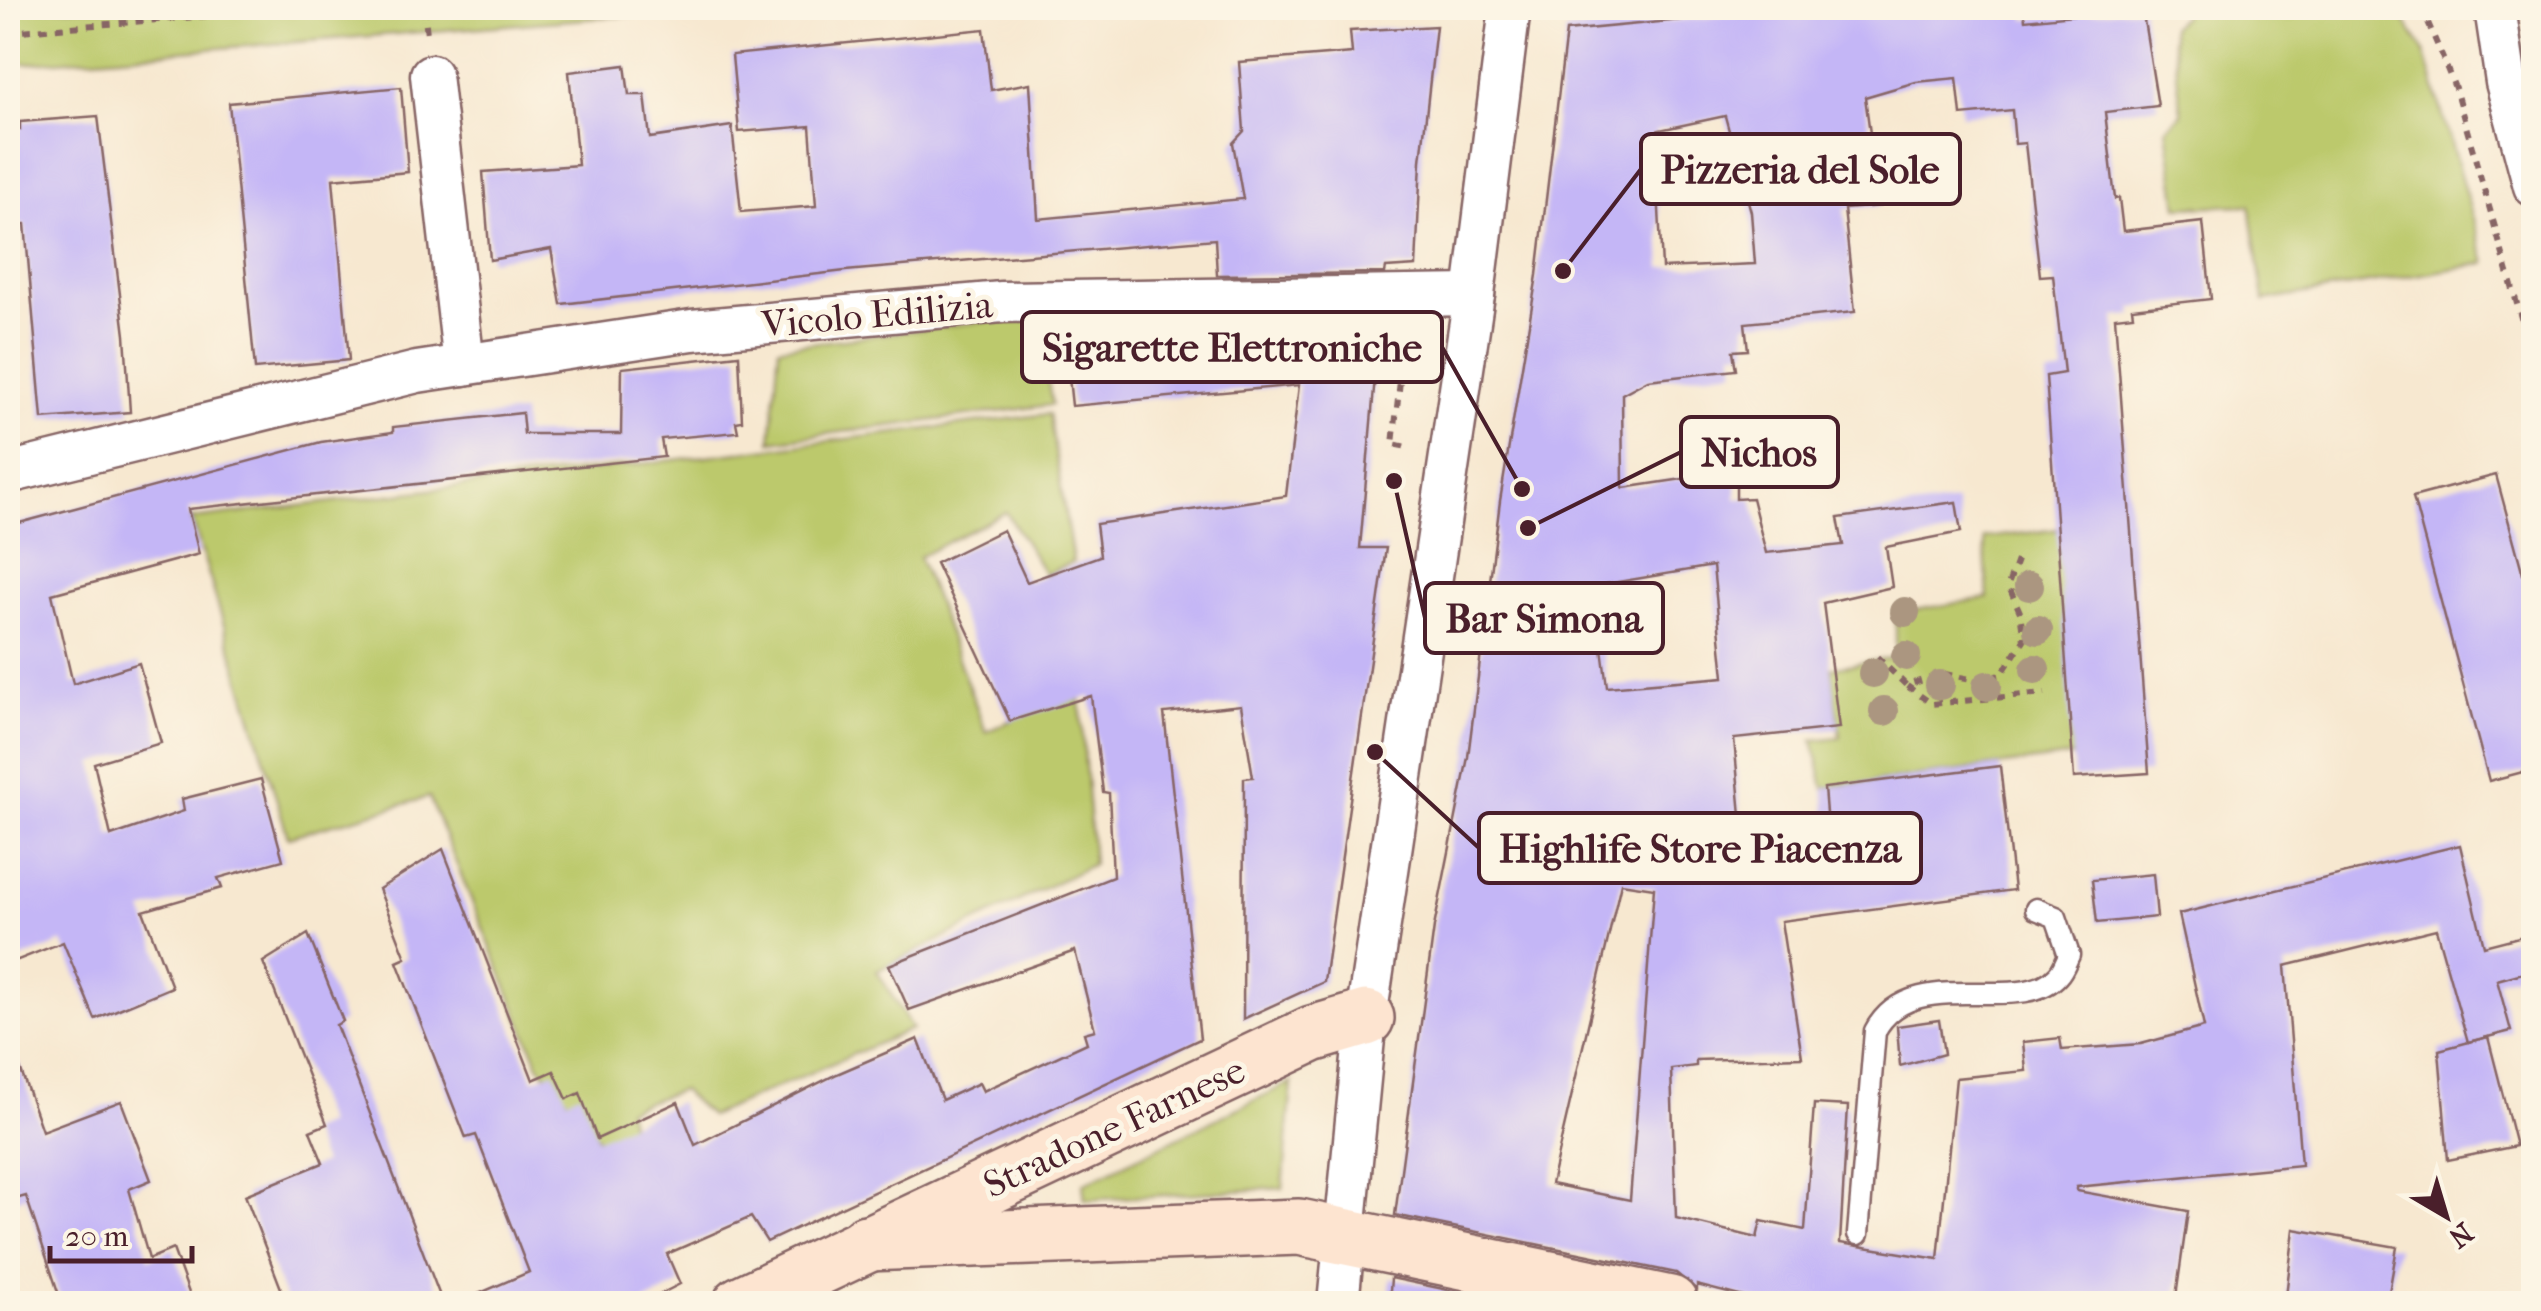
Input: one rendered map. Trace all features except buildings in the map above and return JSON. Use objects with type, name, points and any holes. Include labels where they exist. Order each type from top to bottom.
[{"type":"street","points":[[1338,1304],[1366,1018],[1474,295],[1510,8]]},
{"type":"street","points":[[2472,8],[2506,82]]},
{"type":"street","points":[[2496,8],[2506,82],[2534,186]]},
{"type":"street","points":[[431,75],[464,365]]},
{"type":"street","name":"Vicolo Edilizia","points":[[8,473],[360,385],[692,330],[1002,302],[1474,295]]},
{"type":"street","name":"Stradone Farnese","points":[[741,1304],[1312,1034],[1366,1018]]},
{"type":"street","points":[[1070,1236],[1049,1224],[1040,1205],[1048,1178],[1089,1138]]},
{"type":"street","name":"Stradone Farnese","points":[[866,1243],[1298,1227],[1670,1304]]},
{"type":"lane","points":[[1858,1234],[1875,1031],[1884,1014],[1919,997],[2041,988],[2058,975],[2069,955],[2056,917],[2036,909]]},
{"type":"path","points":[[8,32],[307,8]]},
{"type":"path","points":[[2422,8],[2454,88],[2534,363]]},
{"type":"path","points":[[1417,449],[1394,444],[1408,316],[1432,294]]},
{"type":"path","points":[[1906,685],[1945,674],[1976,680],[2001,675],[2024,640],[2020,612],[2008,585],[2016,560]]},
{"type":"path","points":[[1877,658],[1932,704],[2045,693]]},
{"type":"path","points":[[1962,700],[1976,680]]},
{"type":"green space","points":[[8,8],[722,8],[8,65]]},
{"type":"green space","points":[[2182,8],[2397,8],[2424,51],[2486,263],[2264,301],[2250,205],[2178,207],[2167,128],[2182,114],[2171,27],[2183,16]]},
{"type":"green space","points":[[1036,315],[1052,405],[771,441],[779,347]]},
{"type":"green space","points":[[1049,414],[1073,562],[1045,574],[1006,512],[919,557],[986,732],[1079,689],[1093,864],[877,971],[912,1029],[710,1116],[681,1090],[627,1109],[635,1146],[615,1159],[539,1065],[429,797],[288,837],[192,519]]},
{"type":"green space","points":[[2061,529],[2082,755],[1824,788],[1813,740],[1840,737],[1831,668],[1896,657],[1896,613],[1988,598],[1984,538]]},
{"type":"green space","points":[[1292,1082],[1283,1188],[1085,1200],[1083,1184]]},
{"type":"place","name":"Pizzeria del Sole","points":[[1563,271]]},
{"type":"place","name":"Bar Simona","points":[[1394,481]]},
{"type":"place","name":"Sigarette Elettroniche","points":[[1522,489]]},
{"type":"place","name":"Nichos","points":[[1528,528]]},
{"type":"place","name":"Highlife Store Piacenza","points":[[1375,752]]}]
